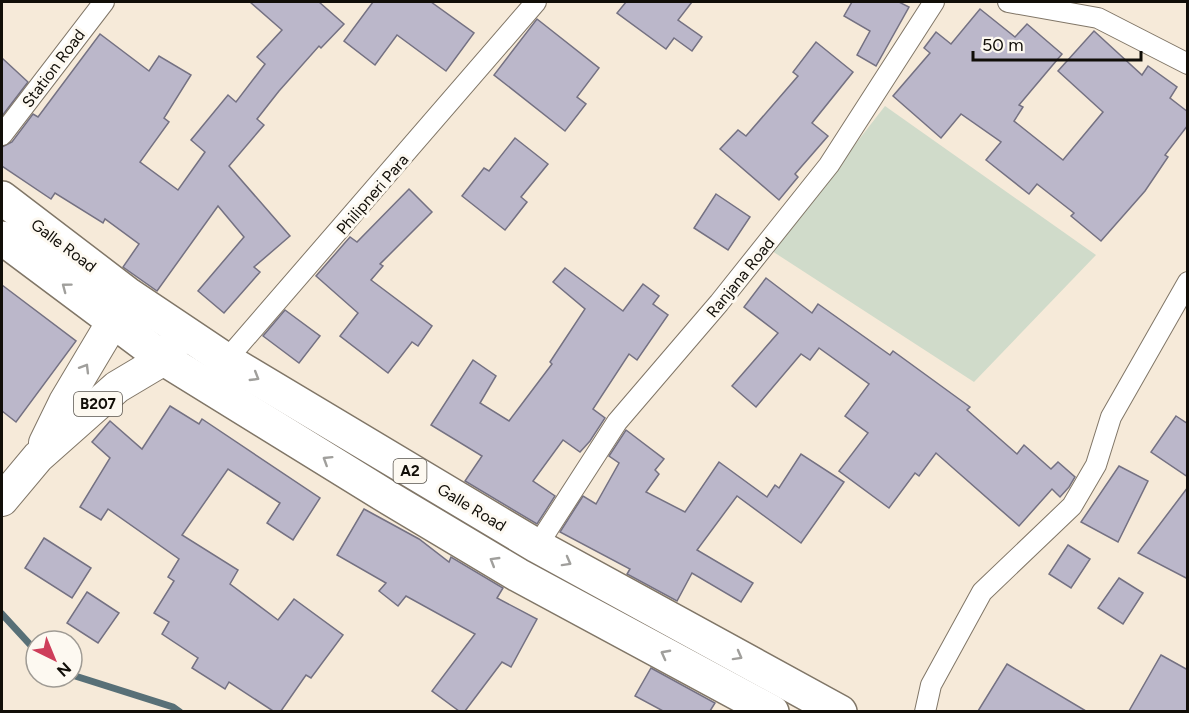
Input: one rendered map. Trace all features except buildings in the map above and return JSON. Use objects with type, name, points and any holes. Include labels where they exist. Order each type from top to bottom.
[{"type":"highway","name":"Galle Road","points":[[2,198],[129,294],[183,330],[215,372],[389,498],[518,575],[772,711]]},
{"type":"highway","name":"Galle Road","points":[[2,238],[112,323],[164,359],[215,372],[407,469],[537,546],[840,711]]},
{"type":"highway","points":[[389,498],[407,469]]},
{"type":"main road","points":[[112,323],[129,294]]},
{"type":"main road","name":"B207","points":[[38,457],[65,402],[112,323]]},
{"type":"main road","points":[[164,359],[183,330]]},
{"type":"main road","name":"B207","points":[[2,500],[38,457],[117,387],[164,359]]},
{"type":"street","name":"Station Road","points":[[2,135],[104,2]]},
{"type":"street","name":"Philipneri Para","points":[[215,372],[536,2]]},
{"type":"street","name":"Ranjana Road","points":[[537,546],[617,422],[719,303],[829,165],[934,2]]},
{"type":"street","points":[[1008,2],[1098,18],[1188,64]]},
{"type":"street","points":[[925,711],[931,685],[982,592],[1072,506],[1096,465],[1111,417],[1188,282]]},
{"type":"green space","points":[[885,106],[1096,255],[974,382],[772,251]]},
{"type":"waterway","points":[[2,614],[24,638]]},
{"type":"waterway","points":[[84,679],[173,707],[180,712]]}]
